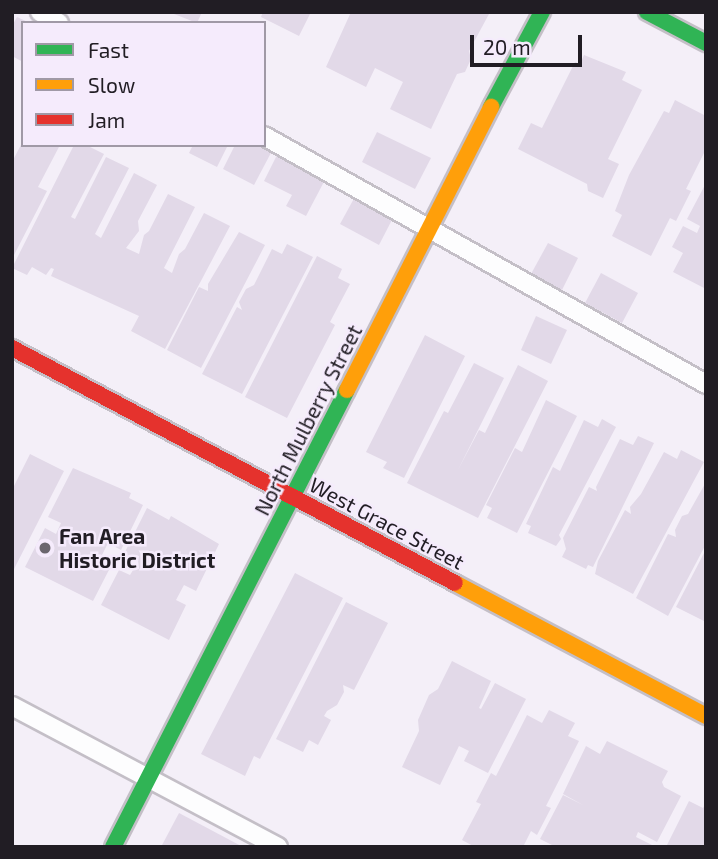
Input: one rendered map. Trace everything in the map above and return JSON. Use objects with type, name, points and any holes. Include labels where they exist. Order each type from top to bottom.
[{"type":"street","name":"North Mulberry Street","points":[[113,847],[294,497],[428,226],[542,12]]},
{"type":"street","points":[[647,12],[706,43]]},
{"type":"street","name":"West Grace Street","points":[[12,348],[706,716]]},
{"type":"lane","points":[[40,12],[56,21]]},
{"type":"lane","points":[[266,137],[706,384]]},
{"type":"lane","points":[[12,706],[278,847]]},
{"type":"building","points":[[169,12],[202,12],[198,21]]},
{"type":"building","points":[[263,12],[311,12],[299,36],[261,17]]},
{"type":"building","points":[[351,12],[489,14],[469,51],[471,59],[465,72],[457,74],[431,129],[390,109],[403,82],[375,68],[366,87],[326,67]]},
{"type":"building","points":[[17,17],[26,21],[21,21],[21,61],[12,56],[12,26]]},
{"type":"building","points":[[584,55],[626,72],[622,80],[642,90],[608,159],[619,164],[603,198],[588,191],[587,184],[518,149],[531,123],[542,128],[575,62],[580,64]]},
{"type":"building","points":[[675,100],[706,116],[706,149],[686,189],[691,191],[676,221],[670,218],[651,256],[612,236],[622,215],[615,211],[629,175],[664,111],[669,113]]},
{"type":"building","points":[[377,132],[431,158],[415,189],[362,162]]},
{"type":"building","points":[[21,145],[21,147],[59,147],[38,187],[47,191],[12,259],[12,162]]},
{"type":"building","points":[[266,146],[273,149],[254,185],[223,169],[234,147]]},
{"type":"building","points":[[73,147],[90,147],[104,154],[71,217],[75,219],[106,157],[129,168],[95,234],[101,238],[134,173],[157,185],[138,221],[139,231],[126,248],[139,254],[144,235],[149,231],[168,194],[195,207],[164,268],[172,273],[179,254],[185,249],[204,213],[230,226],[165,349],[131,331],[139,316],[51,276],[54,269],[51,268],[46,275],[32,267],[27,275],[12,268]]},
{"type":"building","points":[[192,147],[227,147],[217,167],[189,153]]},
{"type":"building","points":[[279,151],[327,176],[306,216],[286,206],[292,195],[264,181]]},
{"type":"building","points":[[706,183],[706,289],[673,272],[683,253],[672,247],[683,226],[697,233],[700,226],[687,219]]},
{"type":"building","points":[[357,193],[395,214],[379,245],[340,224]]},
{"type":"building","points":[[239,232],[265,245],[201,368],[167,350],[199,287],[208,291],[208,284]]},
{"type":"building","points":[[548,243],[578,258],[562,290],[531,274]]},
{"type":"building","points":[[287,244],[313,257],[242,394],[202,374],[237,307],[242,310],[239,302],[246,289],[254,285],[272,249],[282,254]]},
{"type":"building","points":[[317,256],[342,269],[338,278],[350,284],[330,322],[335,325],[287,418],[245,397]]},
{"type":"building","points":[[601,273],[638,293],[622,323],[585,303]]},
{"type":"building","points":[[536,316],[567,330],[551,364],[521,350]]},
{"type":"building","points":[[425,335],[465,356],[404,478],[383,468],[387,462],[366,452]]},
{"type":"building","points":[[474,363],[504,378],[458,470],[479,430],[485,433],[518,365],[548,381],[478,518],[407,483],[444,411],[448,413]]},
{"type":"building","points":[[546,400],[577,416],[517,533],[487,518],[492,508],[486,505],[515,448],[522,452]]},
{"type":"building","points":[[602,419],[616,427],[559,535],[561,539],[556,546],[528,533],[531,526],[526,524],[553,467],[560,471],[584,420],[598,427]]},
{"type":"building","points":[[638,436],[654,443],[593,567],[588,565],[586,569],[562,557],[566,549],[563,538],[589,487],[597,491],[596,487],[620,439],[633,445]]},
{"type":"building","points":[[681,450],[704,462],[633,594],[595,574],[598,561],[625,510],[631,514],[630,507],[641,494],[664,452],[677,459]]},
{"type":"building","points":[[30,454],[64,471],[12,573],[12,490]]},
{"type":"building","points":[[73,468],[131,493],[129,498],[143,505],[121,550],[108,543],[99,561],[111,566],[93,601],[25,567],[45,528],[56,534],[61,523],[48,517]]},
{"type":"building","points":[[706,482],[706,544],[668,616],[636,598],[668,534],[676,537],[675,530],[682,516],[688,514]]},
{"type":"building","points":[[147,508],[169,520],[171,516],[219,544],[196,591],[184,585],[176,600],[186,605],[169,640],[101,605],[119,570],[130,575],[138,562],[124,554]]},
{"type":"building","points":[[704,553],[706,554],[706,622],[676,607]]},
{"type":"building","points":[[295,573],[343,598],[260,759],[254,756],[245,776],[201,754]]},
{"type":"building","points":[[346,602],[388,623],[354,690],[343,685],[344,692],[337,705],[324,716],[331,720],[318,745],[309,740],[303,752],[276,739]]},
{"type":"building","points":[[452,661],[491,681],[479,708],[481,709],[495,683],[526,699],[488,773],[464,761],[469,751],[459,746],[440,785],[402,767],[419,731],[418,720],[429,695],[438,689]]},
{"type":"building","points":[[549,710],[575,723],[568,736],[579,741],[546,806],[551,808],[537,835],[531,831],[523,847],[475,847],[462,840],[481,804],[476,802],[491,773],[496,776],[527,715],[542,723]]},
{"type":"building","points":[[607,741],[668,771],[662,782],[664,787],[681,796],[657,842],[638,832],[636,837],[656,847],[556,847],[540,839],[563,795],[583,805],[563,794],[586,746],[600,754]]},
{"type":"building","points":[[689,801],[703,808],[706,803],[706,847],[666,847]]},
{"type":"building","points":[[179,813],[243,847],[161,847]]},
{"type":"traffic: fast","points":[[491,107],[542,12]]},
{"type":"traffic: fast","points":[[647,12],[706,43]]},
{"type":"traffic: fast","points":[[113,847],[347,390]]},
{"type":"traffic: slow","points":[[347,390],[491,107]]},
{"type":"traffic: slow","points":[[455,583],[706,716]]},
{"type":"traffic: jam","points":[[12,348],[455,583]]},
{"type":"place","name":"Fan Area Historic District","points":[[45,548]]}]
